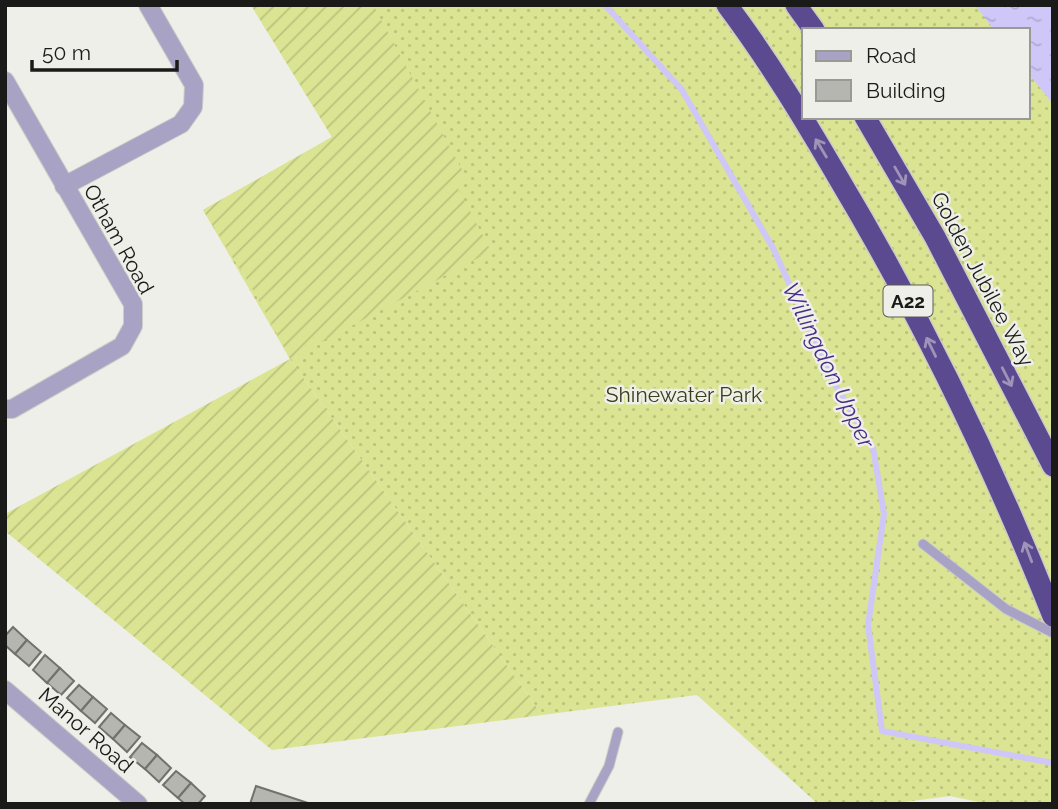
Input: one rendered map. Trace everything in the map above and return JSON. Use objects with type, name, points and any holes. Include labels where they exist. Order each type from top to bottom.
[{"type":"highway","name":"A22","points":[[727,5],[769,60],[802,116]]},
{"type":"highway","points":[[796,5],[813,28]]},
{"type":"highway","name":"A22","points":[[804,119],[894,271],[1013,514],[1053,616]]},
{"type":"highway","name":"Golden Jubilee Way","points":[[866,119],[935,237],[1053,466]]},
{"type":"street","points":[[64,186],[181,124],[193,107],[194,85],[148,5]]},
{"type":"street","name":"Otham Road","points":[[5,81],[133,304],[133,326],[122,346],[9,409]]},
{"type":"street","name":"Manor Road","points":[[5,690],[138,804]]},
{"type":"lane","points":[[923,544],[1006,609],[1053,633]]},
{"type":"lane","points":[[589,804],[609,766],[618,732]]},
{"type":"green space","name":"Shinewater Park","points":[[251,5],[1053,5],[1053,804],[988,804],[950,796],[889,804],[818,804],[697,695],[542,715],[290,359],[203,210],[332,137]]},
{"type":"green space","points":[[251,5],[373,5],[467,179],[456,185],[491,251],[290,359],[256,295],[203,210],[332,137]]},
{"type":"green space","points":[[290,359],[542,715],[272,750],[5,531],[5,514]]},
{"type":"water","points":[[975,5],[1053,5],[1053,104],[1030,75],[1030,28],[992,28]]},
{"type":"building","points":[[13,627],[27,640],[15,654],[5,645],[5,636]]},
{"type":"building","points":[[27,640],[41,652],[29,666],[15,654]]},
{"type":"building","points":[[45,655],[60,668],[47,683],[33,670]]},
{"type":"building","points":[[60,668],[74,681],[61,695],[47,683]]},
{"type":"building","points":[[79,685],[93,697],[81,711],[67,698]]},
{"type":"building","points":[[93,697],[107,709],[95,723],[81,711]]},
{"type":"building","points":[[111,713],[125,725],[113,739],[99,727]]},
{"type":"building","points":[[125,725],[140,737],[127,752],[113,739]]},
{"type":"building","points":[[142,743],[157,755],[145,769],[130,757]]},
{"type":"building","points":[[157,755],[171,768],[159,782],[145,769]]},
{"type":"building","points":[[176,771],[191,783],[178,798],[163,785]]},
{"type":"building","points":[[191,783],[205,796],[198,804],[185,804],[178,798]]},
{"type":"building","points":[[256,786],[311,804],[250,804]]},
{"type":"waterway","name":"Willingdon Upper","points":[[605,5],[682,90],[774,250],[833,381],[873,448],[884,514],[868,625],[882,731],[1053,763]]}]
